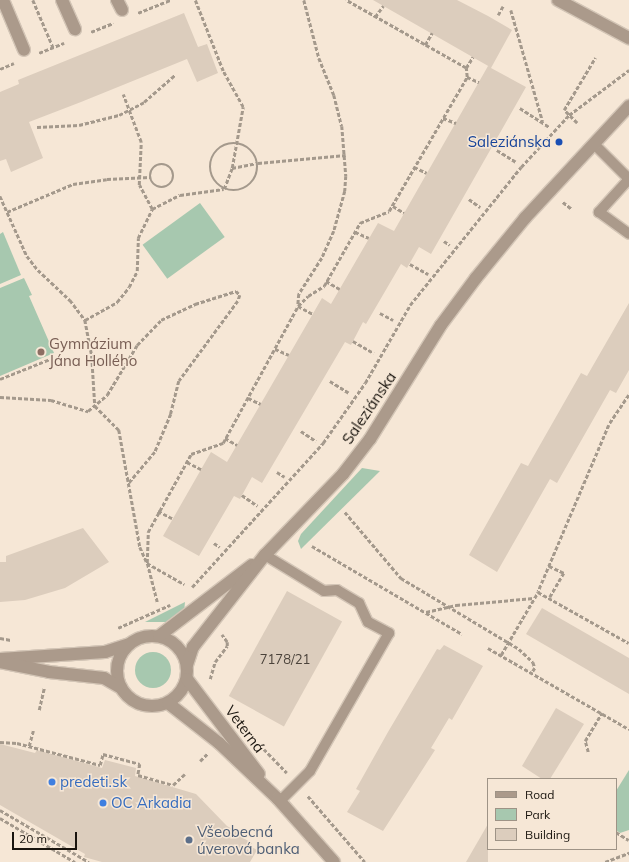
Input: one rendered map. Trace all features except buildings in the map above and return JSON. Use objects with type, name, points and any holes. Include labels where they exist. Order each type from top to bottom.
[{"type":"street","points":[[3,0],[24,50]]},
{"type":"street","points":[[62,0],[75,29]]},
{"type":"street","points":[[558,0],[629,38]]},
{"type":"street","name":"Saleziánska","points":[[187,665],[193,647],[265,555],[343,474],[370,439],[440,325],[476,278],[525,218],[629,106]]},
{"type":"street","name":"Saleziánska","points":[[159,636],[265,555]]},
{"type":"street","points":[[0,658],[105,652],[144,636],[159,636],[168,639],[181,650],[187,665],[187,679],[180,693],[168,703],[145,706],[131,700],[121,688],[104,678],[48,672],[0,662]]},
{"type":"street","points":[[121,688],[118,664],[120,656],[130,643]]},
{"type":"street","name":"Veterná","points":[[187,679],[279,800],[334,862]]},
{"type":"street","name":"Veterná","points":[[168,703],[219,743],[279,800]]},
{"type":"lane","points":[[594,144],[629,179],[600,212],[629,234]]},
{"type":"lane","points":[[265,555],[324,591],[337,590],[359,603],[368,622],[389,633],[310,771],[298,784],[279,800]]},
{"type":"path","points":[[33,0],[53,47]]},
{"type":"path","points":[[194,0],[223,71],[235,96],[242,103],[232,168],[224,189]]},
{"type":"path","points":[[298,306],[299,294],[326,250],[340,214],[345,191],[346,155],[334,95],[319,58],[304,0]]},
{"type":"path","points":[[346,0],[466,68]]},
{"type":"path","points":[[375,17],[383,6]]},
{"type":"path","points":[[498,15],[503,6]]},
{"type":"path","points":[[511,10],[543,122]]},
{"type":"path","points":[[425,45],[432,33]]},
{"type":"path","points":[[147,563],[148,532],[194,451],[219,446],[248,398],[298,306],[326,281],[360,223],[384,214],[393,206],[467,77],[466,68],[473,57]]},
{"type":"path","points":[[577,123],[564,110],[595,58]]},
{"type":"path","points":[[190,590],[323,443],[365,383],[410,305],[521,167],[569,115],[629,70]]},
{"type":"path","points":[[37,127],[85,124],[130,110],[175,75]]},
{"type":"path","points":[[467,77],[479,82]]},
{"type":"path","points":[[123,94],[141,142],[138,177],[140,191],[152,209]]},
{"type":"path","points":[[520,108],[549,126]]},
{"type":"path","points":[[443,118],[456,123]]},
{"type":"path","points":[[85,320],[116,302],[132,283],[137,270],[138,238],[152,209],[180,195],[224,189],[237,191],[251,185],[256,178],[258,163],[250,148],[235,142],[219,147],[210,162],[213,180],[224,189]]},
{"type":"path","points":[[497,150],[516,162]]},
{"type":"path","points":[[232,168],[258,163],[346,155]]},
{"type":"path","points":[[158,165],[166,165],[174,174],[170,185],[163,188],[156,187],[150,177],[152,170],[158,165]]},
{"type":"path","points":[[414,167],[427,173]]},
{"type":"path","points":[[7,212],[73,184],[150,177]]},
{"type":"path","points":[[0,196],[27,256],[38,270],[70,300],[85,320],[92,357],[95,406],[119,430],[140,547],[147,563],[157,602]]},
{"type":"path","points":[[559,198],[572,209]]},
{"type":"path","points":[[469,200],[480,207]]},
{"type":"path","points":[[393,206],[404,213]]},
{"type":"path","points":[[355,232],[369,238]]},
{"type":"path","points":[[444,241],[450,245]]},
{"type":"path","points":[[410,264],[428,274]]},
{"type":"path","points":[[326,281],[340,288]]},
{"type":"path","points":[[0,397],[51,400],[85,411],[95,406],[115,384],[141,340],[161,320],[195,304],[231,291],[236,291],[240,295],[179,381],[171,414],[157,447],[129,483]]},
{"type":"path","points":[[298,306],[312,314]]},
{"type":"path","points":[[380,313],[393,320]]},
{"type":"path","points":[[353,341],[374,353]]},
{"type":"path","points":[[275,349],[289,355]]},
{"type":"path","points":[[0,379],[55,357]]},
{"type":"path","points":[[330,381],[349,393]]},
{"type":"path","points":[[502,656],[538,592],[609,425],[629,395]]},
{"type":"path","points":[[248,398],[260,404]]},
{"type":"path","points":[[301,431],[316,441]]},
{"type":"path","points":[[225,438],[237,445]]},
{"type":"path","points":[[187,462],[201,468]]},
{"type":"path","points":[[277,472],[285,476]]},
{"type":"path","points":[[242,495],[258,506]]},
{"type":"path","points":[[158,512],[172,518]]},
{"type":"path","points":[[345,512],[402,578],[509,642],[533,662],[535,668],[532,673]]},
{"type":"path","points":[[214,543],[220,547]]},
{"type":"path","points":[[312,546],[462,634]]},
{"type":"path","points":[[147,563],[184,584]]},
{"type":"path","points":[[549,566],[564,574],[550,597]]},
{"type":"path","points":[[538,592],[550,597],[629,643]]},
{"type":"path","points":[[426,612],[449,606],[534,598]]},
{"type":"path","points":[[113,630],[175,602]]},
{"type":"path","points":[[210,684],[211,670],[227,642],[217,630]]},
{"type":"path","points":[[0,638],[16,640]]},
{"type":"path","points":[[488,648],[629,729]]},
{"type":"path","points":[[39,710],[46,684]]},
{"type":"path","points":[[588,752],[585,741],[602,713]]},
{"type":"path","points":[[29,746],[32,731]]},
{"type":"path","points":[[0,742],[29,746],[100,765],[103,754],[140,764],[138,775],[173,786],[185,774]]},
{"type":"path","points":[[261,746],[298,784],[365,862]]},
{"type":"path","points":[[114,762],[115,758]]},
{"type":"path","points":[[127,766],[128,761]]},
{"type":"path","points":[[0,810],[89,862]]},
{"type":"path","points":[[0,818],[74,862]]},
{"type":"path","points":[[617,833],[629,840]]},
{"type":"path","points":[[605,862],[629,853]]},
{"type":"green space","points":[[200,203],[225,237],[167,279],[143,245]]},
{"type":"green space","points":[[3,232],[21,275],[0,284],[0,234]]},
{"type":"green space","points":[[24,278],[32,295],[29,296],[54,353],[0,376],[0,288]]},
{"type":"green space","points":[[362,468],[380,471],[301,549],[298,541],[301,534]]},
{"type":"green space","points":[[185,602],[184,612],[166,622],[145,622]]},
{"type":"green space","points":[[157,652],[166,657],[170,663],[170,677],[166,683],[157,688],[149,688],[140,683],[136,677],[135,666],[140,657],[146,653]]},
{"type":"green space","points":[[629,770],[629,830],[620,833],[617,831],[617,789]]},
{"type":"place","name":"Saleziánska","points":[[559,142]]},
{"type":"place","name":"Gymnázium Jána Hollého","points":[[41,352]]},
{"type":"place","name":"predeti.sk","points":[[52,782]]},
{"type":"place","name":"OC Arkadia","points":[[103,803]]},
{"type":"place","name":"Všeobecná úverová banka","points":[[189,840]]}]
